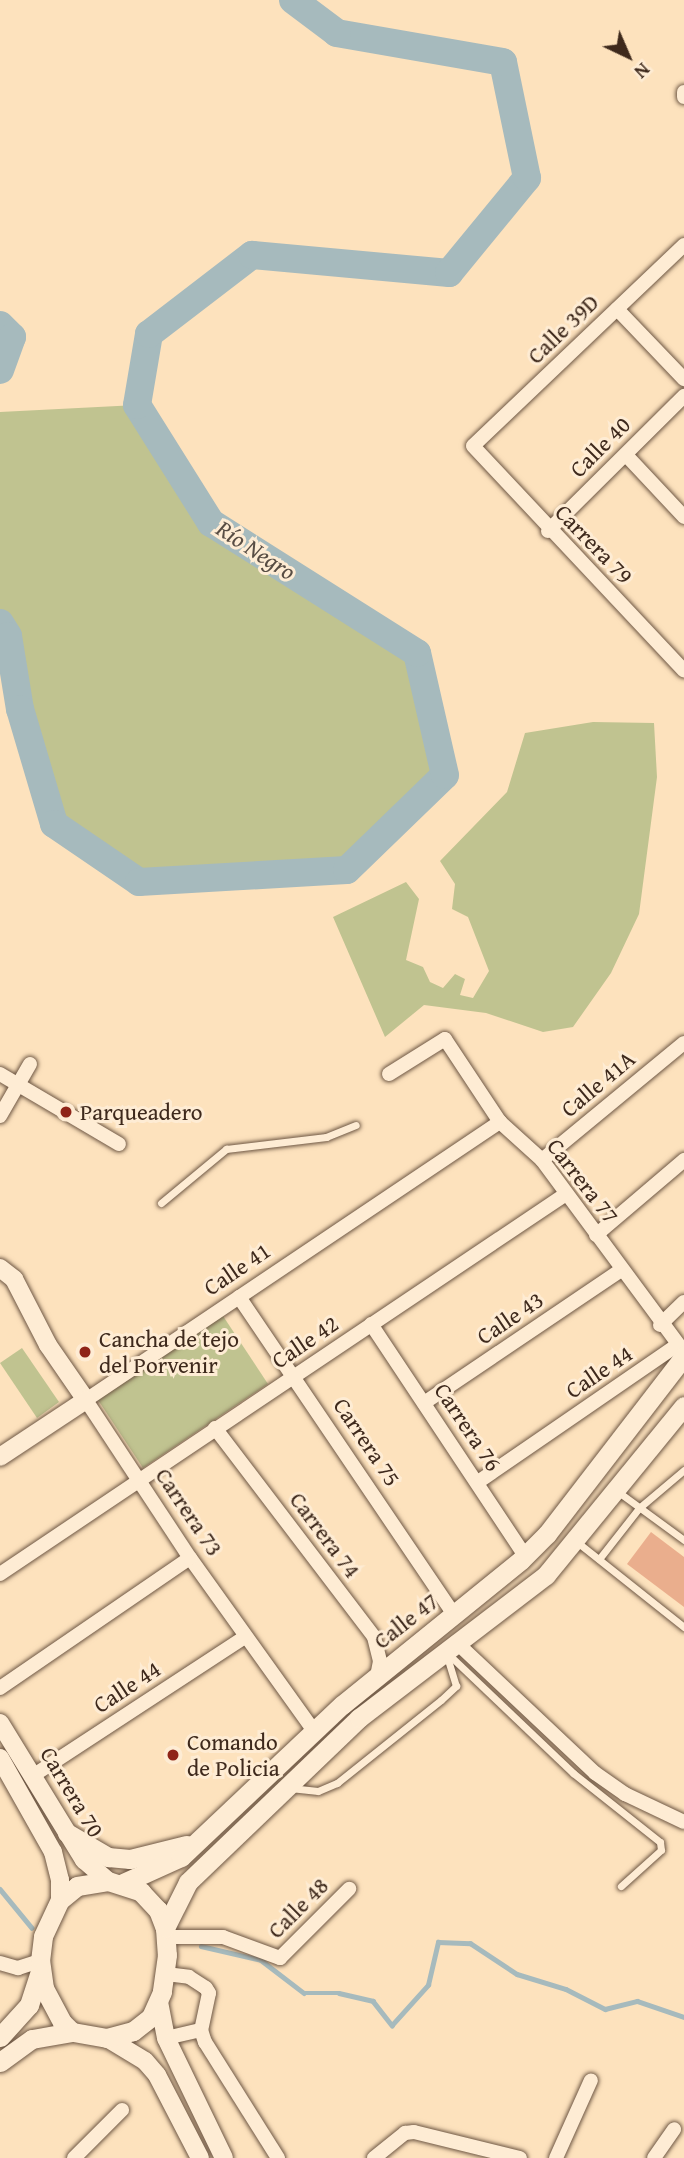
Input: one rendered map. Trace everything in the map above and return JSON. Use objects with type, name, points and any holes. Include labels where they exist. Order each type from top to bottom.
[{"type":"main road","name":"Calle 47","points":[[115,1882],[166,1867],[377,1676],[525,1556],[682,1351]]},
{"type":"main road","name":"Calle 47","points":[[165,1933],[188,1882],[284,1788],[395,1686],[527,1591],[577,1542],[684,1406]]},
{"type":"main road","points":[[67,1833],[108,1857],[130,1859],[197,1841]]},
{"type":"main road","points":[[0,2037],[29,2005],[40,1966],[43,1936],[60,1900],[77,1886],[115,1882],[150,1900],[165,1933],[166,1974],[159,2002],[151,2017],[133,2031],[107,2038],[72,2032],[32,2039],[0,2062]]},
{"type":"main road","points":[[40,1966],[48,2000],[72,2032]]},
{"type":"street","name":"Calle 39D","points":[[474,446],[684,245]]},
{"type":"street","points":[[617,309],[684,379]]},
{"type":"street","name":"Calle 40","points":[[548,531],[684,396]]},
{"type":"street","name":"Carrera 79","points":[[474,446],[548,531],[684,671]]},
{"type":"street","points":[[626,455],[684,517]]},
{"type":"street","name":"Carrera 77","points":[[389,1074],[445,1039],[500,1122],[542,1160],[660,1325],[682,1351]]},
{"type":"street","name":"Calle 41A","points":[[542,1160],[684,1043]]},
{"type":"street","points":[[0,1116],[30,1064]]},
{"type":"street","points":[[0,1074],[119,1144]]},
{"type":"street","name":"Calle 41","points":[[0,1457],[500,1122]]},
{"type":"street","points":[[596,1235],[684,1160]]},
{"type":"street","name":"Calle 42","points":[[0,1574],[566,1194]]},
{"type":"street","name":"Carrera 73","points":[[0,1268],[14,1279],[68,1373],[190,1558],[314,1731]]},
{"type":"street","name":"Calle 43","points":[[424,1403],[621,1270]]},
{"type":"street","name":"Carrera 75","points":[[239,1297],[296,1377],[454,1614]]},
{"type":"street","points":[[660,1325],[684,1302]]},
{"type":"street","name":"Carrera 76","points":[[371,1324],[525,1556]]},
{"type":"street","name":"Calle 44","points":[[478,1482],[682,1351]]},
{"type":"street","points":[[59,1418],[66,1402],[68,1373]]},
{"type":"street","name":"Carrera 74","points":[[215,1428],[374,1637],[380,1661],[377,1676]]},
{"type":"street","points":[[0,1688],[190,1558]]},
{"type":"street","name":"Calle 44","points":[[34,1775],[245,1637]]},
{"type":"street","points":[[450,1646],[595,1773],[625,1794],[684,1822]]},
{"type":"street","name":"Carrera 70","points":[[0,1723],[92,1869],[115,1882]]},
{"type":"street","name":"Carrera 70","points":[[0,1758],[52,1852],[61,1880],[60,1900]]},
{"type":"street","name":"Calle 48","points":[[165,1933],[223,1937],[280,1958],[349,1889]]},
{"type":"street","points":[[0,1963],[18,1968],[40,1966]]},
{"type":"street","points":[[166,1974],[190,1977],[206,1987],[209,1993],[201,2030],[278,2158]]},
{"type":"street","points":[[159,2002],[166,2038],[224,2158]]},
{"type":"street","points":[[166,2038],[201,2030]]},
{"type":"street","points":[[107,2038],[145,2062],[157,2075],[200,2158]]},
{"type":"street","points":[[556,2158],[591,2080]]},
{"type":"street","points":[[74,2158],[122,2110]]},
{"type":"street","points":[[654,2158],[674,2129]]},
{"type":"street","points":[[374,2158],[395,2140],[414,2132],[515,2157]]},
{"type":"lane","points":[[161,1203],[226,1149],[326,1137],[356,1125]]},
{"type":"lane","points":[[598,1559],[639,1508],[684,1470]]},
{"type":"lane","points":[[616,1491],[684,1540]]},
{"type":"lane","points":[[577,1542],[684,1627]]},
{"type":"lane","points":[[284,1788],[318,1791],[337,1783],[441,1700],[456,1686],[450,1646]]},
{"type":"lane","points":[[450,1646],[573,1773],[660,1842],[661,1850],[621,1886]]},
{"type":"green space","points":[[137,405],[211,523],[417,653],[445,775],[347,870],[139,882],[54,824],[20,709],[8,636],[0,623],[0,412]]},
{"type":"green space","points":[[593,722],[654,723],[657,777],[639,914],[611,973],[573,1027],[543,1032],[486,1013],[424,1005],[385,1037],[333,917],[406,882],[419,899],[406,960],[423,967],[430,982],[443,988],[455,974],[465,979],[460,995],[473,998],[489,971],[468,917],[452,909],[455,884],[440,861],[507,792],[525,733]]},
{"type":"green space","points":[[223,1316],[268,1384],[143,1468],[98,1400]]},
{"type":"green space","points":[[22,1348],[59,1402],[37,1418],[0,1363]]},
{"type":"building","points":[[651,1532],[684,1557],[684,1607],[627,1564]]},
{"type":"waterway","name":"Río Negro","points":[[0,623],[8,636],[20,709],[54,824],[139,882],[347,870],[445,775],[417,653],[211,523],[137,405],[149,334],[252,255],[449,273],[527,178],[503,62],[337,33],[293,0]]},
{"type":"waterway","name":"Río Negro","points":[[0,325],[12,337],[0,370]]},
{"type":"waterway","points":[[0,1889],[32,1928]]},
{"type":"waterway","points":[[201,1946],[261,1960],[304,1993],[339,1993],[373,2001],[392,2025],[428,1985],[438,1942],[470,1943],[517,1974],[566,1989],[605,2009],[637,2001],[684,2017]]},
{"type":"place","name":"Parqueadero","points":[[66,1112]]},
{"type":"place","name":"Cancha de tejo del Porvenir","points":[[85,1352]]},
{"type":"place","name":"Comando de Policia","points":[[173,1755]]}]
